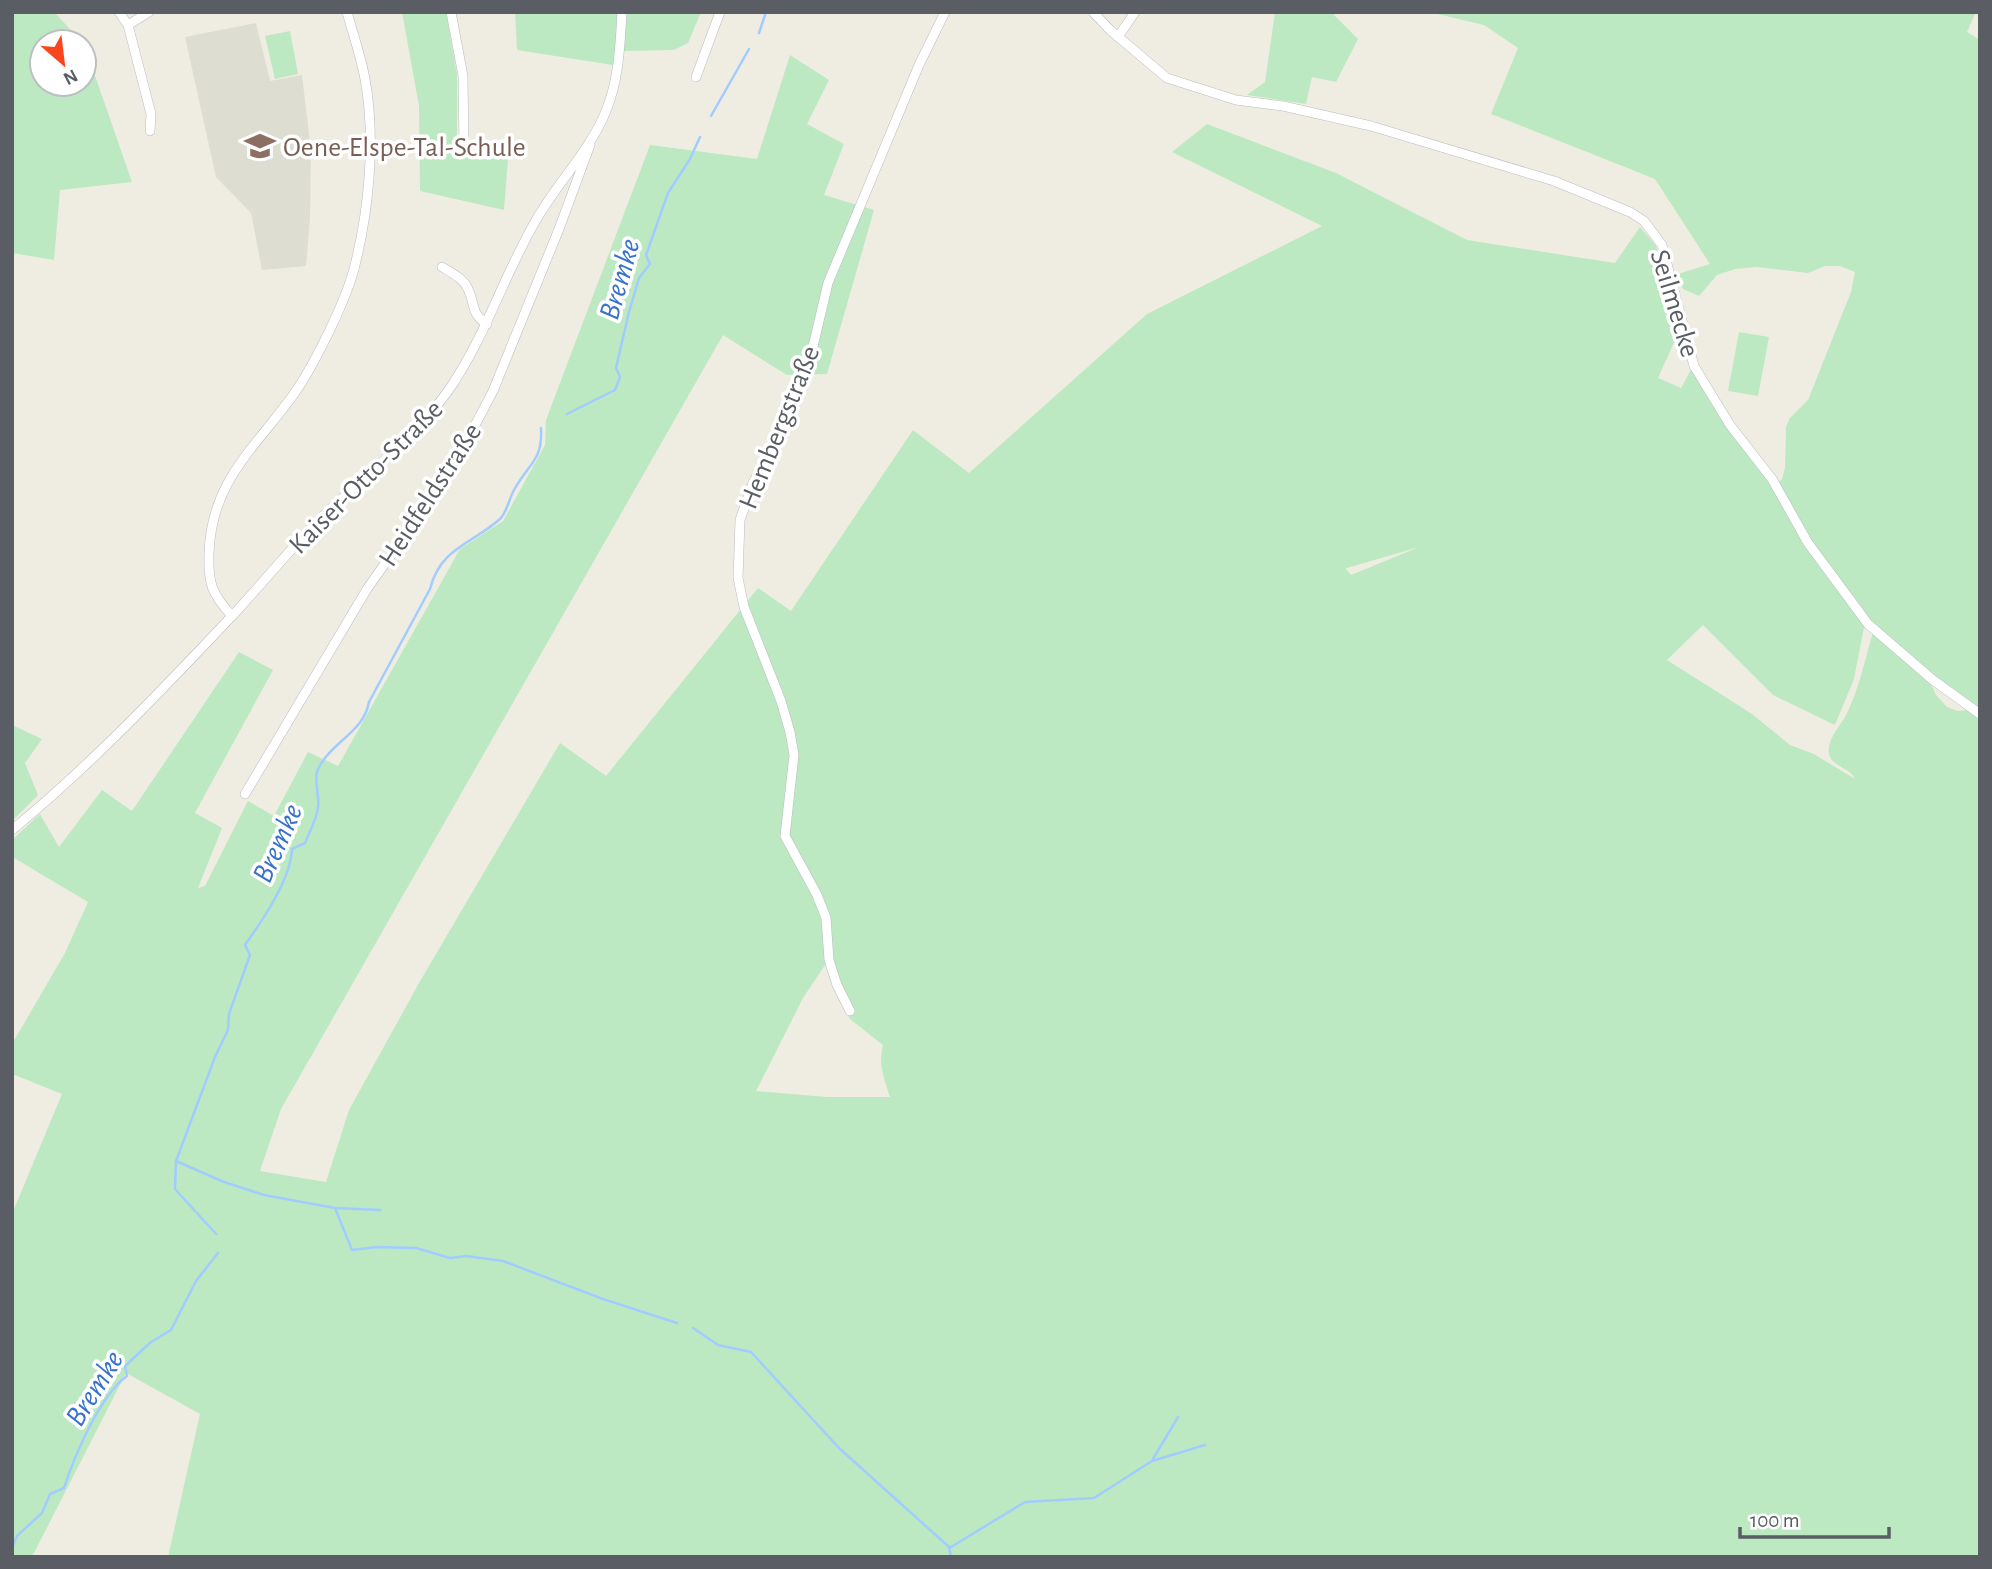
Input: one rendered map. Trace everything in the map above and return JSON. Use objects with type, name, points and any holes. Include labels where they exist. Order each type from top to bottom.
[{"type":"street","points":[[119,12],[128,25],[151,114],[150,131]]},
{"type":"street","points":[[128,25],[149,12]]},
{"type":"street","points":[[232,616],[215,598],[209,572],[209,537],[216,506],[226,483],[292,397],[308,371],[348,290],[354,268],[369,183],[370,140],[365,80],[347,12]]},
{"type":"street","points":[[452,12],[463,76],[464,149]]},
{"type":"street","name":"Kaiser-Otto-Straße","points":[[12,830],[79,772],[232,616],[321,518],[422,423],[449,389],[487,324],[532,226],[548,198],[592,137],[606,111],[618,72],[622,12]]},
{"type":"street","points":[[696,77],[720,12]]},
{"type":"street","name":"Hembergstraße","points":[[849,1011],[829,960],[827,918],[785,836],[794,755],[781,701],[744,607],[738,578],[740,520],[753,484],[788,417],[811,355],[828,283],[919,65],[945,12]]},
{"type":"street","name":"Seilmecke","points":[[1093,12],[1167,78],[1236,100],[1283,106],[1371,127],[1541,177],[1630,212],[1644,221],[1662,245],[1694,366],[1730,425],[1772,479],[1822,563],[1868,624],[1933,680],[1980,714]]},
{"type":"street","points":[[1118,37],[1135,12]]},
{"type":"street","name":"Heidfeldstraße","points":[[245,794],[367,589],[452,469],[493,390],[559,229],[592,137]]},
{"type":"street","points":[[442,267],[464,282],[470,292],[475,314],[487,324]]},
{"type":"shaded area","name":"Oene-Elspe-Tal-Schule","points":[[256,23],[270,81],[302,75],[311,151],[306,266],[262,270],[251,213],[216,177],[185,37]]},
{"type":"green space","points":[[12,12],[54,12],[69,28],[28,28],[28,98],[98,98],[98,84],[132,182],[60,190],[54,260],[12,253]]},
{"type":"green space","points":[[402,12],[446,12],[457,75],[457,154],[508,159],[504,210],[420,191],[419,106]]},
{"type":"green space","points":[[515,12],[618,12],[617,56],[613,65],[517,50]]},
{"type":"green space","points":[[625,12],[701,12],[688,43],[674,50],[623,51]]},
{"type":"green space","points":[[1275,12],[1331,12],[1358,39],[1336,82],[1312,77],[1306,104],[1247,95],[1265,82]]},
{"type":"green space","points":[[1429,12],[1976,12],[1967,32],[1980,40],[1980,710],[1869,623],[1864,627],[1854,679],[1835,725],[1773,695],[1703,625],[1667,660],[1752,714],[1790,745],[1814,754],[1855,779],[1850,772],[1834,762],[1829,749],[1831,739],[1855,695],[1873,632],[1930,682],[1936,695],[1947,707],[1958,711],[1967,710],[1980,720],[1980,1557],[168,1557],[200,1414],[126,1373],[33,1555],[35,1557],[12,1557],[12,1214],[62,1094],[12,1074],[12,1044],[65,953],[88,902],[14,858],[12,860],[12,840],[40,814],[59,847],[102,790],[132,811],[239,652],[273,670],[195,813],[222,828],[198,888],[205,886],[248,801],[274,816],[308,752],[338,766],[460,549],[503,521],[545,445],[546,420],[650,145],[757,159],[790,55],[829,80],[807,124],[844,144],[824,195],[874,210],[827,374],[787,375],[723,335],[281,1109],[260,1171],[326,1182],[349,1110],[419,983],[560,743],[606,776],[758,588],[791,611],[913,430],[969,473],[1147,314],[1322,226],[1172,152],[1207,124],[1336,173],[1467,240],[1615,263],[1640,227],[1656,246],[1677,321],[1676,338],[1658,378],[1681,388],[1693,366],[1706,389],[1778,483],[1782,479],[1785,468],[1786,427],[1790,418],[1808,400],[1851,292],[1855,272],[1840,266],[1825,266],[1808,273],[1757,267],[1735,269],[1717,275],[1699,296],[1683,289],[1678,274],[1710,264],[1655,179],[1491,114],[1518,48],[1484,25]],"holes":[[[1419,547],[1351,575],[1346,569],[1347,568]],[[827,962],[838,999],[850,1019],[883,1045],[881,1065],[890,1097],[827,1097],[756,1091],[803,998]]]},
{"type":"green space","points":[[290,31],[298,74],[275,79],[265,36]]},
{"type":"green space","points":[[1739,332],[1769,337],[1758,396],[1728,391]]},
{"type":"green space","points":[[12,725],[42,739],[25,763],[38,795],[12,821]]},
{"type":"waterway","name":"Bremke","points":[[759,33],[766,12]]},
{"type":"waterway","name":"Bremke","points":[[711,116],[749,49]]},
{"type":"waterway","name":"Bremke","points":[[567,414],[615,390],[620,377],[616,368],[629,312],[639,278],[650,264],[646,255],[668,193],[690,159],[700,137]]},
{"type":"waterway","name":"Bremke","points":[[216,1234],[175,1189],[176,1161],[215,1057],[228,1030],[229,1014],[250,955],[245,945],[281,886],[292,849],[305,843],[313,825],[318,807],[318,769],[331,751],[361,721],[441,564],[449,555],[502,516],[519,481],[534,462],[540,448],[541,428]]},
{"type":"waterway","points":[[176,1161],[224,1182],[264,1195],[335,1208],[352,1250],[377,1247],[416,1248],[450,1258],[466,1256],[503,1261],[603,1299],[677,1323]]},
{"type":"waterway","points":[[335,1208],[380,1210]]},
{"type":"waterway","name":"Bremke","points":[[12,1548],[17,1536],[42,1513],[50,1494],[64,1488],[81,1444],[98,1412],[107,1397],[127,1376],[125,1366],[151,1342],[171,1330],[196,1281],[218,1253]]},
{"type":"waterway","points":[[693,1328],[718,1345],[751,1352],[839,1448],[949,1547],[951,1557]]},
{"type":"waterway","points":[[1153,1459],[1178,1417]]},
{"type":"waterway","points":[[951,1547],[1025,1502],[1094,1498],[1152,1461],[1205,1445]]},
{"type":"place","name":"Oene-Elspe-Tal-Schule","points":[[260,146]]}]
